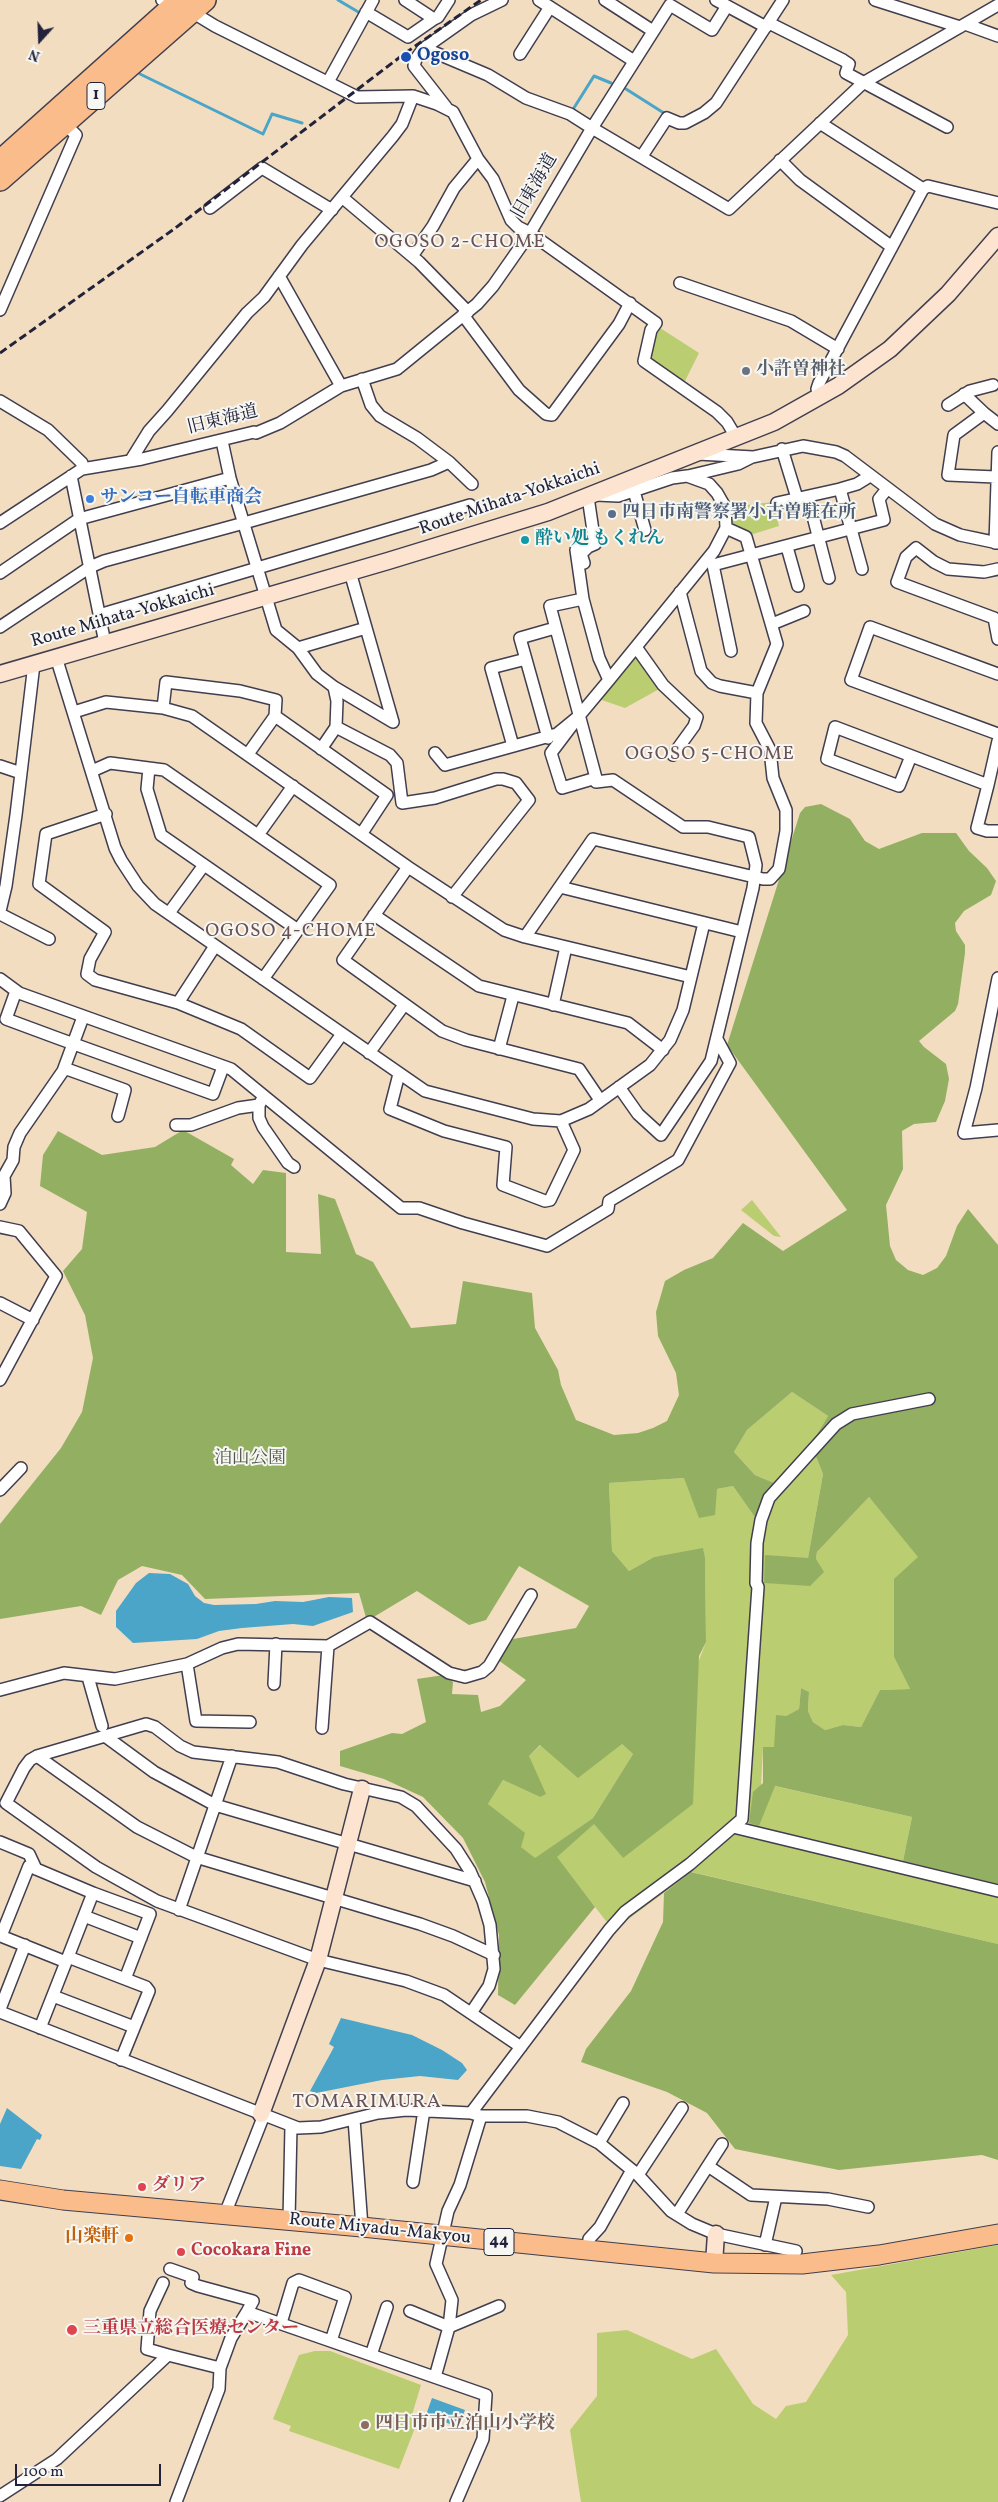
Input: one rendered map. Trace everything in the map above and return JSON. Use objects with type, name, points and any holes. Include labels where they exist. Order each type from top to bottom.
[{"type":"highway","name":"1","points":[[0,180],[65,124],[183,3]]},
{"type":"highway","name":"1","points":[[0,161],[183,3]]},
{"type":"main road","name":"Route Mihata-Yokkaichi","points":[[0,674],[538,515],[591,496],[774,422],[857,374],[908,334],[969,271],[998,236]]},
{"type":"main road","points":[[262,2114],[318,1960],[362,1789]]},
{"type":"main road","name":"Route Miyadu-Makyou","points":[[0,2190],[63,2200],[289,2220],[714,2264],[802,2264],[879,2255],[998,2234]]},
{"type":"main road","points":[[714,2264],[716,2234]]},
{"type":"street","points":[[328,82],[373,0]]},
{"type":"street","points":[[405,0],[434,18]]},
{"type":"street","points":[[366,12],[408,37],[438,16],[449,0]]},
{"type":"street","points":[[447,108],[414,66],[416,59],[424,48],[471,15],[502,0]]},
{"type":"street","points":[[539,0],[634,61]]},
{"type":"street","points":[[606,0],[653,31]]},
{"type":"street","points":[[716,0],[843,60],[848,64],[846,73],[947,127]]},
{"type":"street","points":[[642,156],[667,118],[679,123],[685,123],[704,113],[716,103],[783,0]]},
{"type":"street","points":[[875,0],[998,36]]},
{"type":"street","points":[[183,3],[215,26],[357,97],[413,96],[453,112],[478,159],[493,180],[511,220],[518,227],[530,233],[656,323],[651,330],[644,361],[717,412],[727,422],[736,437]]},
{"type":"street","name":"旧東海道","points":[[0,523],[82,469],[222,442],[254,432],[256,434],[280,424],[341,386],[397,369],[465,314],[493,286],[530,233],[592,128],[670,5],[712,30],[727,6]]},
{"type":"street","points":[[424,48],[488,75],[526,98],[570,114],[729,209],[863,83],[998,5]]},
{"type":"street","points":[[520,54],[550,7]]},
{"type":"street","points":[[131,460],[149,431],[167,412],[247,313],[264,297],[402,124],[413,96]]},
{"type":"street","points":[[820,123],[923,189]]},
{"type":"street","points":[[0,310],[76,135],[65,124]]},
{"type":"street","points":[[412,256],[433,226],[454,188],[478,159]]},
{"type":"street","points":[[780,160],[800,180],[892,247]]},
{"type":"street","points":[[210,208],[262,168],[332,210]]},
{"type":"street","points":[[821,396],[817,389],[819,383],[923,189],[928,186],[998,203]]},
{"type":"street","points":[[343,198],[443,284],[520,390],[546,414],[552,415],[619,324],[630,303]]},
{"type":"street","points":[[279,276],[341,386]]},
{"type":"street","points":[[680,283],[778,315],[803,327],[838,349]]},
{"type":"street","points":[[362,379],[371,405],[380,416],[417,438],[449,462],[472,484]]},
{"type":"street","points":[[948,405],[964,394],[993,385]]},
{"type":"street","points":[[964,394],[998,424]]},
{"type":"street","points":[[0,401],[48,430],[82,464],[82,469]]},
{"type":"street","points":[[984,413],[954,434],[948,475],[996,477]]},
{"type":"street","points":[[222,442],[230,478],[276,630],[298,648],[317,674],[334,688],[393,722],[350,572]]},
{"type":"street","points":[[696,454],[753,456],[803,446],[836,452],[946,530],[997,543],[996,477],[998,452]]},
{"type":"street","points":[[782,450],[818,539],[829,578]]},
{"type":"street","points":[[587,577],[581,554],[588,547],[595,544],[591,496],[618,496],[672,478],[738,464],[753,456]]},
{"type":"street","points":[[0,627],[90,567],[104,561],[431,470],[449,462]]},
{"type":"street","points":[[71,476],[105,643]]},
{"type":"street","points":[[596,778],[562,788],[551,754],[579,716],[714,551],[726,528],[725,507],[718,492],[708,484],[687,476]]},
{"type":"street","points":[[777,503],[840,489],[857,484],[870,476]]},
{"type":"street","points":[[0,573],[79,519],[230,478]]},
{"type":"street","points":[[840,489],[862,569]]},
{"type":"street","points":[[731,650],[714,565],[884,520],[879,499],[887,489]]},
{"type":"street","points":[[634,491],[645,530]]},
{"type":"street","points":[[99,615],[470,505]]},
{"type":"street","points":[[525,937],[593,839],[755,877],[770,879],[779,869],[786,830],[786,810],[774,778],[770,750],[756,724],[757,693],[777,644],[746,537],[726,528]]},
{"type":"street","points":[[787,547],[798,586]]},
{"type":"street","points":[[998,570],[984,572],[948,569],[934,562],[916,548],[906,557],[898,582],[994,618],[998,639]]},
{"type":"street","points":[[576,550],[583,599],[599,658],[609,680]]},
{"type":"street","points":[[714,551],[717,564]]},
{"type":"street","points":[[680,592],[701,671],[712,683],[757,693]]},
{"type":"street","points":[[583,599],[550,606],[596,782],[613,780],[683,826],[708,827],[749,837],[756,865],[755,877],[711,1061],[661,1135],[638,1114],[619,1087]]},
{"type":"street","points":[[772,624],[804,611]]},
{"type":"street","points":[[298,648],[366,628]]},
{"type":"street","points":[[548,738],[520,638],[555,628]]},
{"type":"street","points":[[998,674],[870,628],[851,680],[998,734]]},
{"type":"street","points":[[636,647],[663,685],[697,718],[694,726],[674,755]]},
{"type":"street","points":[[56,657],[121,860],[138,886],[155,904],[425,1091],[533,1119],[561,1121],[589,1109],[650,1065],[663,1050],[677,1027],[704,923]]},
{"type":"street","points":[[513,746],[491,668],[526,659]]},
{"type":"street","points":[[34,664],[21,773],[6,845],[6,886],[0,913],[49,939]]},
{"type":"street","points":[[162,708],[166,682],[240,691],[276,700],[275,716],[248,754]]},
{"type":"street","points":[[321,749],[336,727],[337,701],[334,688]]},
{"type":"street","points":[[74,712],[106,702],[162,708],[192,716],[362,833],[408,867],[498,926],[525,937],[691,977]]},
{"type":"street","points":[[275,716],[387,795],[362,833]]},
{"type":"street","points":[[435,753],[445,765],[548,738],[557,734],[579,716]]},
{"type":"street","points":[[336,727],[390,754],[396,763],[402,803],[435,798],[486,781],[503,778],[516,783],[529,800],[452,897]]},
{"type":"street","points":[[910,756],[900,786],[827,759],[835,727],[988,785]]},
{"type":"street","points":[[998,741],[977,828],[987,831],[998,830]]},
{"type":"street","points":[[92,771],[110,763],[164,770],[330,885],[263,979]]},
{"type":"street","points":[[0,766],[21,773]]},
{"type":"street","points":[[149,768],[147,789],[161,835],[298,930]]},
{"type":"street","points":[[258,835],[293,786]]},
{"type":"street","points":[[106,814],[46,834],[39,884],[105,932],[90,959],[86,974],[95,980],[178,1003],[241,1029],[310,1078],[342,1034]]},
{"type":"street","points":[[169,914],[204,865]]},
{"type":"street","points":[[408,867],[343,960],[442,1031],[499,1049],[579,1070],[600,1100]]},
{"type":"street","points":[[560,887],[742,932]]},
{"type":"street","points":[[374,916],[479,986],[513,996],[628,1023],[663,1050]]},
{"type":"street","points":[[178,1003],[215,946]]},
{"type":"street","points":[[553,1005],[566,947]]},
{"type":"street","points":[[998,978],[976,1088],[964,1134],[998,1130]]},
{"type":"street","points":[[0,979],[16,991],[231,1070],[262,1101],[401,1208],[419,1208],[463,1224],[547,1246],[644,1188]]},
{"type":"street","points":[[16,991],[6,1018],[73,1043],[214,1094],[223,1067]]},
{"type":"street","points":[[499,1049],[513,996]]},
{"type":"street","points":[[369,1053],[404,1005]]},
{"type":"street","points":[[0,1204],[5,1193],[2,1177],[13,1160],[14,1147],[20,1133],[64,1068],[83,1017]]},
{"type":"street","points":[[608,1209],[609,1201],[678,1160],[730,1063],[717,1039]]},
{"type":"street","points":[[64,1068],[124,1090],[118,1116]]},
{"type":"street","points":[[399,1074],[390,1109],[444,1131],[506,1147],[502,1184],[545,1201],[550,1200],[574,1150],[561,1121]]},
{"type":"street","points":[[176,1125],[191,1125],[262,1101]]},
{"type":"street","points":[[262,1101],[262,1128],[288,1163],[294,1167]]},
{"type":"street","points":[[0,1227],[19,1231],[56,1276],[0,1380]]},
{"type":"street","points":[[0,1303],[33,1320]]},
{"type":"street","points":[[435,2377],[449,2327],[452,2300],[436,2264],[448,2211],[460,2185],[476,2114],[521,2047],[608,1930],[625,1912],[690,1864],[742,1819],[745,1803],[758,1586],[756,1583],[757,1543],[766,1504],[774,1491],[836,1424],[852,1414],[929,1399]]},
{"type":"street","points":[[0,1490],[21,1468]]},
{"type":"street","points":[[0,1690],[56,1674],[114,1679],[187,1664],[229,1646],[276,1644],[328,1646],[370,1622],[449,1673],[456,1676],[473,1675],[489,1666],[531,1595]]},
{"type":"street","points":[[274,1684],[276,1644]]},
{"type":"street","points":[[322,1728],[328,1646]]},
{"type":"street","points":[[187,1664],[196,1721],[250,1722]]},
{"type":"street","points":[[88,1677],[104,1731],[154,1772],[215,1805],[347,1846],[475,1881]]},
{"type":"street","points":[[471,2013],[492,1979],[494,1955],[490,1925],[475,1881],[452,1844],[412,1803],[391,1794],[362,1789],[278,1762],[202,1754],[185,1750],[155,1727],[146,1724],[104,1731],[37,1756],[30,1760],[24,1768],[6,1803],[116,1880],[179,1910],[318,1960],[406,1981],[444,1995],[521,2047]]},
{"type":"street","points":[[37,1756],[137,1827],[196,1857],[447,1933],[494,1955]]},
{"type":"street","points":[[179,1910],[232,1756]]},
{"type":"street","points":[[733,1828],[998,1891]]},
{"type":"street","points":[[0,1842],[29,1854],[36,1869]]},
{"type":"street","points":[[121,2060],[149,1990],[125,1979],[0,1936],[28,1866],[150,1914],[125,1979]]},
{"type":"street","points":[[40,2028],[93,1893]]},
{"type":"street","points":[[84,1916],[141,1938]]},
{"type":"street","points":[[25,1945],[0,2010],[40,2028],[290,2126],[308,2128],[378,2113],[424,2110],[540,2118],[568,2126],[599,2143],[635,2172],[658,2198],[676,2214],[716,2234],[796,2251]]},
{"type":"street","points":[[53,1996],[134,2028]]},
{"type":"street","points":[[599,2143],[623,2103]]},
{"type":"street","points":[[588,2250],[589,2239],[600,2227],[635,2172],[682,2108]]},
{"type":"street","points":[[413,2182],[424,2110]]},
{"type":"street","points":[[225,2214],[262,2114]]},
{"type":"street","points":[[354,2118],[362,2228]]},
{"type":"street","points":[[289,2220],[290,2126]]},
{"type":"street","points":[[676,2214],[722,2144]]},
{"type":"street","points":[[708,2166],[751,2195],[828,2199],[868,2208]]},
{"type":"street","points":[[765,2245],[776,2197]]},
{"type":"street","points":[[170,2269],[193,2277],[191,2284],[253,2301],[231,2338],[220,2368],[220,2390],[176,2502]]},
{"type":"street","points":[[281,2323],[293,2283],[299,2280],[345,2296],[331,2341]]},
{"type":"street","points":[[163,2283],[150,2311],[147,2349],[220,2368]]},
{"type":"street","points":[[410,2311],[449,2327],[499,2306]]},
{"type":"street","points":[[371,2355],[387,2307]]},
{"type":"street","points":[[247,2312],[486,2395],[483,2439],[456,2502]]},
{"type":"street","points":[[0,2496],[57,2459],[168,2355]]},
{"type":"green space","points":[[657,326],[699,353],[683,385],[648,360]]},
{"type":"green space","points":[[773,502],[779,526],[750,535],[730,524],[729,507]]},
{"type":"green space","points":[[637,652],[661,688],[625,708],[596,698]]},
{"type":"green space","name":"泊山公園","points":[[821,804],[850,819],[865,841],[879,849],[922,833],[956,833],[969,851],[987,868],[996,881],[991,895],[964,911],[955,923],[956,931],[965,945],[958,1004],[955,1011],[919,1041],[946,1064],[949,1079],[945,1101],[936,1122],[914,1124],[902,1131],[903,1169],[886,1205],[890,1246],[896,1260],[908,1270],[923,1275],[937,1268],[946,1256],[957,1226],[968,1209],[998,1245],[998,1884],[903,1861],[912,1817],[775,1786],[759,1826],[749,1823],[753,1792],[763,1783],[763,1747],[774,1747],[776,1715],[786,1716],[799,1709],[801,1688],[809,1692],[808,1711],[813,1722],[825,1730],[843,1725],[861,1727],[880,1690],[910,1689],[894,1657],[894,1579],[918,1557],[869,1497],[817,1552],[816,1559],[824,1572],[810,1586],[764,1583],[765,1555],[808,1558],[823,1474],[811,1444],[828,1416],[792,1392],[747,1430],[734,1452],[755,1475],[774,1483],[762,1516],[754,1516],[733,1486],[717,1489],[715,1515],[699,1518],[684,1478],[609,1483],[612,1551],[629,1571],[654,1557],[703,1548],[705,1557],[706,1642],[699,1656],[693,1804],[623,1858],[594,1824],[557,1857],[595,1907],[515,2005],[498,1995],[499,1935],[485,1882],[463,1838],[423,1797],[384,1779],[340,1766],[340,1751],[392,1733],[402,1734],[426,1722],[417,1679],[444,1675],[453,1682],[452,1694],[478,1695],[481,1712],[500,1706],[526,1680],[498,1660],[513,1639],[576,1628],[589,1606],[519,1566],[486,1620],[469,1625],[417,1591],[367,1621],[359,1593],[205,1599],[182,1575],[142,1566],[118,1580],[101,1615],[81,1606],[0,1619],[0,1524],[61,1448],[82,1412],[93,1358],[85,1315],[63,1271],[82,1249],[87,1212],[40,1186],[43,1155],[58,1131],[102,1155],[155,1147],[183,1130],[234,1159],[231,1165],[253,1184],[263,1170],[286,1173],[286,1252],[321,1254],[318,1194],[335,1199],[356,1254],[373,1262],[411,1328],[456,1324],[463,1281],[532,1293],[535,1328],[558,1370],[561,1385],[576,1420],[614,1435],[638,1433],[653,1428],[667,1421],[679,1395],[676,1373],[658,1336],[656,1312],[665,1281],[684,1270],[713,1258],[743,1223],[783,1251],[847,1210],[727,1045],[800,813],[805,807]],"holes":[[[622,1744],[633,1754],[593,1818],[535,1858],[521,1847],[525,1833],[488,1804],[503,1780],[540,1797],[546,1794],[529,1756],[540,1745],[578,1778]]]},
{"type":"green space","points":[[752,1200],[781,1237],[774,1236],[741,1210]]},
{"type":"green space","points":[[792,1392],[828,1416],[811,1444],[823,1474],[808,1558],[764,1583],[816,1559],[817,1552],[869,1497],[919,1557],[894,1657],[910,1689],[880,1690],[861,1727],[843,1725],[825,1730],[813,1722],[808,1711],[809,1692],[801,1688],[799,1709],[786,1716],[774,1747],[763,1748],[759,1825],[774,1786],[912,1817],[903,1861],[998,1884],[998,1944],[692,1872],[619,1926],[606,1921],[556,1857],[594,1823],[623,1858],[706,1642],[705,1557],[703,1549],[654,1557],[629,1571],[612,1551],[609,1483],[684,1478],[717,1489],[733,1486],[754,1516],[774,1483],[755,1475],[734,1452],[747,1430]]},
{"type":"green space","points":[[622,1744],[633,1754],[593,1818],[534,1859],[521,1847],[488,1804],[503,1780],[540,1797],[529,1756],[541,1745]]},
{"type":"green space","points":[[691,1872],[998,1944],[998,2160],[982,2155],[839,2170],[735,2149],[707,2113],[667,2092],[581,2062],[586,2049],[631,1991],[663,1922],[664,1893]]},
{"type":"green space","points":[[998,2245],[998,2502],[581,2502],[570,2430],[597,2396],[597,2333],[627,2330],[692,2359],[716,2349],[753,2404],[776,2419],[786,2406],[806,2402],[848,2335],[846,2292],[831,2275]]},
{"type":"green space","points":[[315,2351],[330,2351],[421,2385],[411,2418],[418,2420],[399,2469],[289,2431],[291,2426],[273,2419],[299,2355]]},
{"type":"water","points":[[149,1573],[170,1574],[188,1584],[195,1596],[204,1603],[214,1605],[256,1604],[275,1601],[303,1602],[329,1597],[352,1598],[353,1612],[313,1626],[293,1624],[242,1628],[219,1631],[197,1639],[133,1643],[116,1627],[116,1611],[136,1583]]},
{"type":"water","points":[[341,2018],[412,2035],[442,2050],[462,2063],[467,2070],[458,2080],[420,2076],[382,2080],[316,2093],[310,2091],[334,2047],[329,2044]]},
{"type":"water","points":[[7,2108],[42,2135],[40,2140],[37,2139],[21,2169],[0,2166],[0,2124]]},
{"type":"water","points":[[432,2398],[465,2410],[458,2427],[426,2415]]},
{"type":"waterway","points":[[338,0],[360,13]]},
{"type":"waterway","points":[[140,74],[263,134],[272,114],[302,123]]},
{"type":"waterway","points":[[572,111],[594,76],[611,83]]},
{"type":"waterway","points":[[626,89],[667,115]]},
{"type":"railway","points":[[0,353],[174,229],[404,54],[481,0]]},
{"type":"place","name":"Ogoso","points":[[406,57]]},
{"type":"place","name":"小許曽神社","points":[[746,371]]},
{"type":"place","name":"サンコー自転車商会","points":[[90,499]]},
{"type":"place","name":"四日市南警察署小古曽駐在所","points":[[612,514]]},
{"type":"place","name":"酔い処 もくれん","points":[[525,540]]},
{"type":"place","name":"ダリア","points":[[142,2187]]},
{"type":"place","name":"山楽軒","points":[[129,2238]]},
{"type":"place","name":"Cocokara Fine","points":[[181,2252]]},
{"type":"place","name":"三重県立総合医療センター","points":[[72,2330]]},
{"type":"place","name":"四日市市立泊山小学校","points":[[365,2425]]},
{"type":"district","name":"OGOSO 2-CHOME","points":[[460,244]]},
{"type":"district","name":"OGOSO 5-CHOME","points":[[710,756]]},
{"type":"district","name":"OGOSO 4-CHOME","points":[[291,933]]},
{"type":"district","name":"TOMARIMURA","points":[[367,2103]]}]
